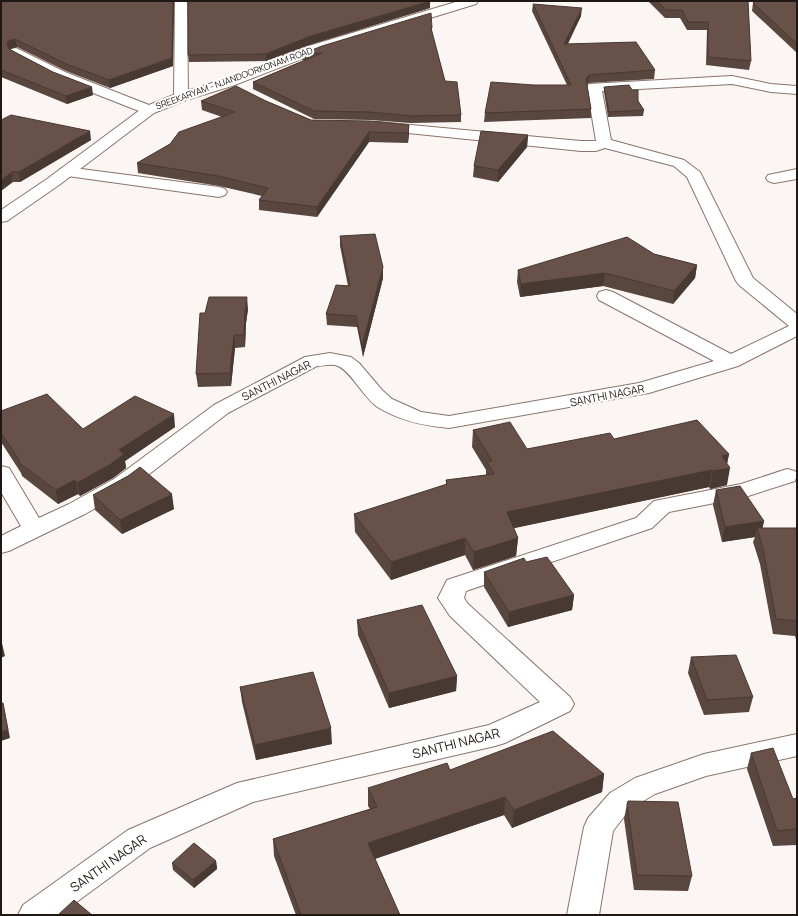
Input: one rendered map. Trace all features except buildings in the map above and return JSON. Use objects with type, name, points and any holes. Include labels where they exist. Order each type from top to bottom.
[{"type":"street","points":[[181,1],[181,96]]},
{"type":"street","name":"SREEKARYAM - NJANDOORKONAM ROAD","points":[[1,217],[66,172],[148,110],[181,96],[227,83],[317,48],[472,1]]},
{"type":"street","points":[[16,52],[60,75],[148,110]]},
{"type":"street","points":[[604,143],[594,87],[732,80],[771,88],[797,90]]},
{"type":"street","points":[[227,83],[247,93]]},
{"type":"street","points":[[363,125],[581,146],[596,146],[604,143],[679,163],[694,175],[745,280],[797,322]]},
{"type":"street","points":[[430,148],[443,132]]},
{"type":"street","points":[[66,172],[219,192]]},
{"type":"street","points":[[774,178],[797,174]]},
{"type":"street","points":[[606,296],[731,362]]},
{"type":"street","name":"SANTHI NAGAR","points":[[1,545],[77,509],[122,484],[221,409],[318,359],[344,361],[352,367],[375,394],[385,403],[427,420],[449,422],[642,389],[731,362],[797,329]]},
{"type":"street","points":[[1,473],[34,530]]},
{"type":"street","name":"SANTHI NAGAR","points":[[34,915],[139,839],[247,790],[495,735],[560,704],[459,610],[451,598],[456,586],[644,523],[662,506],[744,490],[786,476]]},
{"type":"street","points":[[582,915],[599,827],[620,801],[645,786],[704,765],[797,745]]}]
